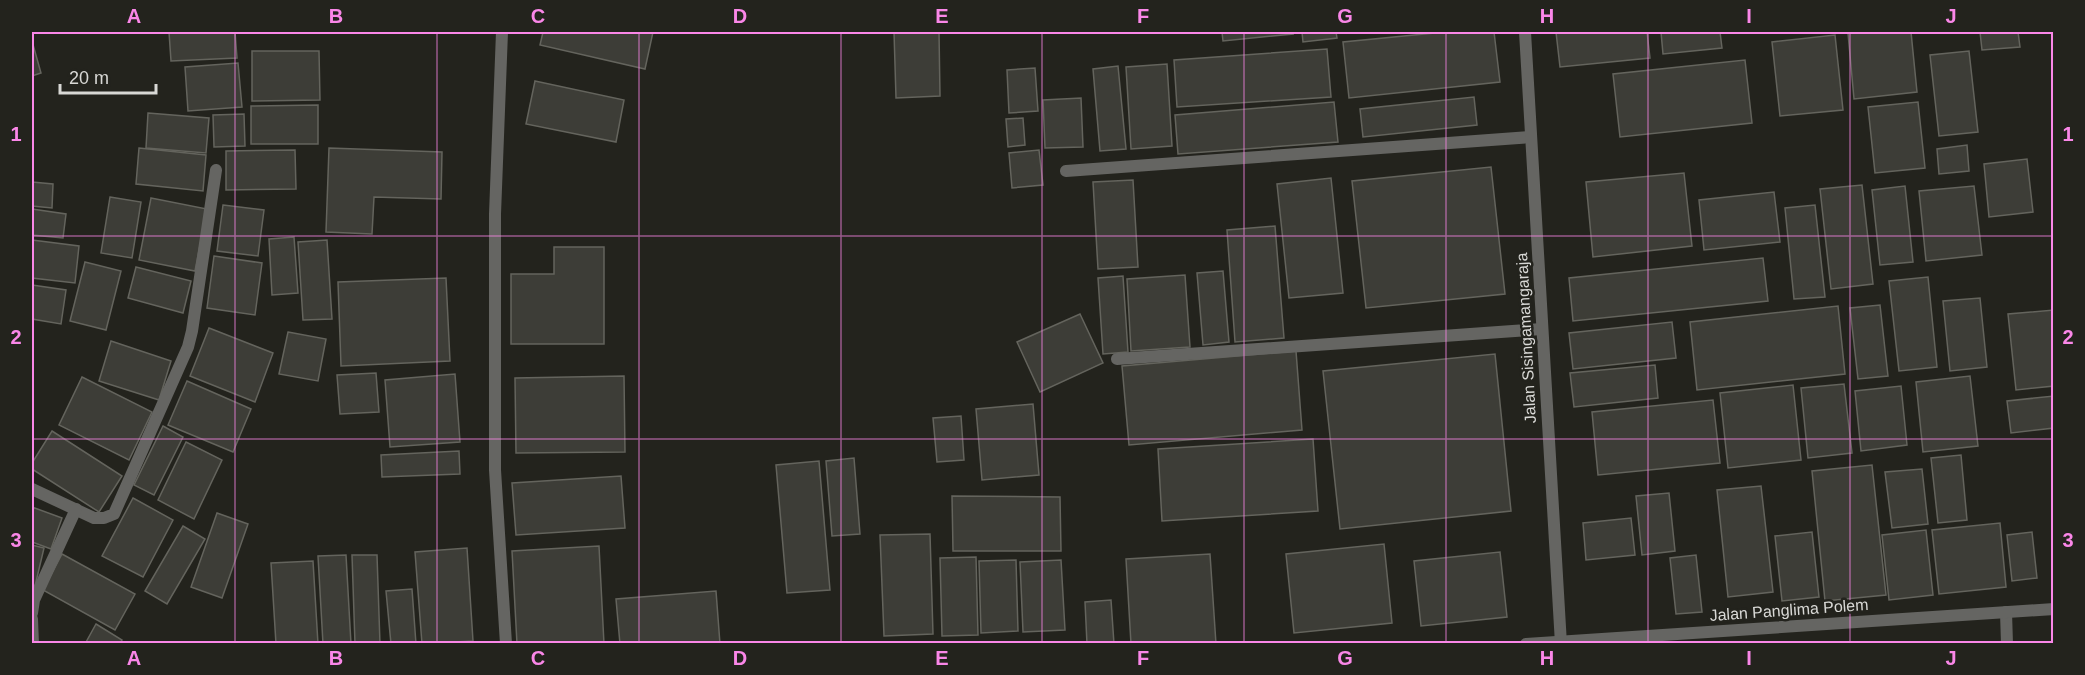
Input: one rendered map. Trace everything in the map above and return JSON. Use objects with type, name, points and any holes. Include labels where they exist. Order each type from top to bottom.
[{"type":"street","points":[[502,32],[495,214],[495,470],[506,644]]},
{"type":"street","name":"Jalan Sisingamangaraja","points":[[1525,32],[1561,642]]},
{"type":"street","points":[[1066,171],[1531,137]]},
{"type":"street","points":[[32,489],[94,518],[104,518],[114,514],[188,347],[216,170]]},
{"type":"street","points":[[1117,359],[1542,329]]},
{"type":"street","points":[[32,613],[34,600],[76,509]]},
{"type":"street","name":"Jalan Panglima Polem","points":[[1526,644],[2054,609]]},
{"type":"street","points":[[2006,612],[2007,644]]},
{"type":"street","points":[[32,619],[33,644]]},
{"type":"building","points":[[169,32],[235,32],[237,58],[171,61]]},
{"type":"building","points":[[543,32],[653,32],[645,69],[540,45]]},
{"type":"building","points":[[894,32],[939,32],[940,96],[896,98]]},
{"type":"building","points":[[1222,32],[1292,32],[1293,34],[1223,41]]},
{"type":"building","points":[[1302,32],[1336,32],[1337,38],[1303,42]]},
{"type":"building","points":[[1445,32],[1494,32],[1500,82],[1349,98],[1343,42]]},
{"type":"building","points":[[1556,32],[1647,32],[1650,58],[1560,67]]},
{"type":"building","points":[[1661,32],[1720,32],[1722,48],[1663,54]]},
{"type":"building","points":[[1911,32],[1917,92],[1854,99],[1848,33]]},
{"type":"building","points":[[1980,32],[2018,32],[2020,47],[1982,50]]},
{"type":"building","points":[[1835,35],[1843,110],[1780,116],[1772,42]]},
{"type":"building","points":[[32,41],[41,73],[32,76]]},
{"type":"building","points":[[1327,49],[1331,97],[1177,107],[1174,60]]},
{"type":"building","points":[[252,51],[319,51],[320,100],[252,101]]},
{"type":"building","points":[[1969,51],[1978,132],[1939,136],[1930,55]]},
{"type":"building","points":[[1745,60],[1752,123],[1620,137],[1613,74]]},
{"type":"building","points":[[238,63],[242,107],[188,111],[185,67]]},
{"type":"building","points":[[1167,64],[1172,146],[1131,149],[1126,67]]},
{"type":"building","points":[[1118,66],[1126,149],[1100,151],[1093,69]]},
{"type":"building","points":[[1035,68],[1038,111],[1009,113],[1007,70]]},
{"type":"building","points":[[535,81],[624,100],[616,142],[526,124]]},
{"type":"building","points":[[1474,97],[1477,125],[1363,137],[1360,109]]},
{"type":"building","points":[[1081,98],[1083,147],[1045,148],[1043,100]]},
{"type":"building","points":[[1334,102],[1338,142],[1178,154],[1175,115]]},
{"type":"building","points":[[1918,102],[1925,168],[1875,173],[1868,107]]},
{"type":"building","points":[[318,105],[318,144],[251,144],[251,106]]},
{"type":"building","points":[[148,113],[209,118],[206,153],[146,148]]},
{"type":"building","points":[[244,114],[245,146],[214,147],[213,115]]},
{"type":"building","points":[[1023,118],[1025,145],[1008,147],[1006,119]]},
{"type":"building","points":[[1967,145],[1969,171],[1939,174],[1937,149]]},
{"type":"building","points":[[139,148],[206,155],[203,191],[136,184]]},
{"type":"building","points":[[329,148],[442,152],[441,199],[374,197],[372,234],[326,232]]},
{"type":"building","points":[[295,150],[296,189],[226,190],[226,151]]},
{"type":"building","points":[[1039,150],[1043,185],[1012,188],[1009,153]]},
{"type":"building","points":[[2027,159],[2033,212],[1989,217],[1984,164]]},
{"type":"building","points":[[1491,167],[1505,294],[1366,308],[1352,181]]},
{"type":"building","points":[[1684,173],[1692,246],[1593,257],[1586,182]]},
{"type":"building","points":[[1331,178],[1343,293],[1289,298],[1277,184]]},
{"type":"building","points":[[1133,180],[1138,267],[1098,269],[1093,182]]},
{"type":"building","points":[[32,182],[53,184],[52,208],[32,206]]},
{"type":"building","points":[[1862,185],[1873,284],[1831,289],[1820,189]]},
{"type":"building","points":[[1905,186],[1913,262],[1880,265],[1872,190]]},
{"type":"building","points":[[1974,186],[1982,255],[1926,261],[1919,191]]},
{"type":"building","points":[[1774,192],[1780,242],[1704,250],[1699,200]]},
{"type":"building","points":[[110,197],[141,202],[132,258],[101,253]]},
{"type":"building","points":[[151,198],[207,209],[195,271],[139,260]]},
{"type":"building","points":[[223,205],[264,210],[258,256],[217,251]]},
{"type":"building","points":[[1815,205],[1825,297],[1794,299],[1785,208]]},
{"type":"building","points":[[32,209],[66,214],[63,238],[32,235]]},
{"type":"building","points":[[1275,226],[1284,338],[1235,342],[1227,230]]},
{"type":"building","points":[[294,237],[298,293],[272,295],[269,239]]},
{"type":"building","points":[[32,240],[79,246],[75,283],[32,278]]},
{"type":"building","points":[[327,240],[332,319],[303,320],[298,242]]},
{"type":"building","points":[[554,247],[604,247],[604,344],[511,344],[511,274],[554,274]]},
{"type":"building","points":[[214,256],[262,263],[255,315],[207,308]]},
{"type":"building","points":[[1763,258],[1768,301],[1573,321],[1569,278]]},
{"type":"building","points":[[85,262],[121,271],[106,330],[70,321]]},
{"type":"building","points":[[136,267],[191,281],[183,313],[128,298]]},
{"type":"building","points":[[1223,271],[1229,342],[1203,345],[1197,273]]},
{"type":"building","points":[[1185,275],[1190,347],[1131,351],[1127,279]]},
{"type":"building","points":[[1123,276],[1128,352],[1103,354],[1098,278]]},
{"type":"building","points":[[1928,277],[1937,367],[1899,371],[1889,281]]},
{"type":"building","points":[[446,278],[450,361],[341,366],[338,282]]},
{"type":"building","points":[[32,285],[66,290],[61,324],[32,319]]},
{"type":"building","points":[[1980,298],[1987,367],[1950,371],[1943,301]]},
{"type":"building","points":[[1880,305],[1888,376],[1858,379],[1850,308]]},
{"type":"building","points":[[1838,306],[1845,374],[1697,390],[1690,322]]},
{"type":"building","points":[[2054,310],[2054,386],[2016,390],[2008,314]]},
{"type":"building","points":[[1080,314],[1103,363],[1040,392],[1017,342]]},
{"type":"building","points":[[1672,322],[1676,358],[1573,369],[1569,333]]},
{"type":"building","points":[[209,328],[273,353],[255,402],[190,376]]},
{"type":"building","points":[[288,332],[326,339],[318,381],[279,374]]},
{"type":"building","points":[[111,341],[171,361],[159,400],[99,381]]},
{"type":"building","points":[[1296,351],[1302,430],[1129,445],[1122,366]]},
{"type":"building","points":[[1495,354],[1511,511],[1340,529],[1323,371]]},
{"type":"building","points":[[1655,365],[1658,398],[1574,407],[1570,373]]},
{"type":"building","points":[[376,373],[379,412],[340,414],[337,375]]},
{"type":"building","points":[[455,374],[460,442],[390,447],[385,380]]},
{"type":"building","points":[[624,376],[625,452],[516,453],[515,378]]},
{"type":"building","points":[[1970,376],[1978,446],[1923,452],[1916,382]]},
{"type":"building","points":[[82,377],[152,412],[129,460],[59,425]]},
{"type":"building","points":[[187,381],[251,409],[233,452],[168,425]]},
{"type":"building","points":[[1844,384],[1852,453],[1808,458],[1801,388]]},
{"type":"building","points":[[1793,385],[1801,460],[1728,468],[1720,393]]},
{"type":"building","points":[[1901,386],[1907,445],[1861,451],[1855,391]]},
{"type":"building","points":[[2054,396],[2054,428],[2011,433],[2007,401]]},
{"type":"building","points":[[1713,400],[1720,463],[1598,475],[1592,412]]},
{"type":"building","points":[[1033,404],[1039,475],[982,480],[976,409]]},
{"type":"building","points":[[961,416],[964,460],[937,462],[933,418]]},
{"type":"building","points":[[163,426],[183,437],[154,495],[134,485]]},
{"type":"building","points":[[52,431],[122,476],[99,512],[32,469],[32,463]]},
{"type":"building","points":[[1313,439],[1318,511],[1162,521],[1158,449]]},
{"type":"building","points":[[186,442],[222,460],[194,519],[158,500]]},
{"type":"building","points":[[459,451],[460,474],[382,477],[381,455]]},
{"type":"building","points":[[1961,455],[1967,520],[1938,523],[1931,458]]},
{"type":"building","points":[[854,458],[860,534],[832,536],[826,461]]},
{"type":"building","points":[[819,461],[830,590],[787,593],[776,465]]},
{"type":"building","points":[[1872,465],[1886,595],[1825,601],[1812,471]]},
{"type":"building","points":[[1922,469],[1928,524],[1892,528],[1885,472]]},
{"type":"building","points":[[621,476],[625,528],[516,535],[512,483]]},
{"type":"building","points":[[1761,486],[1773,592],[1728,597],[1717,490]]},
{"type":"building","points":[[1669,493],[1675,551],[1642,555],[1636,496]]},
{"type":"building","points":[[952,496],[1060,497],[1061,551],[953,551]]},
{"type":"building","points":[[133,498],[173,520],[143,577],[102,556]]},
{"type":"building","points":[[32,507],[62,518],[51,549],[32,542]]},
{"type":"building","points":[[217,513],[248,524],[222,598],[191,587]]},
{"type":"building","points":[[1631,518],[1635,555],[1586,560],[1583,523]]},
{"type":"building","points":[[2000,523],[2006,587],[1939,594],[1932,530]]},
{"type":"building","points":[[183,526],[205,539],[167,604],[145,591]]},
{"type":"building","points":[[1926,530],[1933,595],[1889,600],[1882,535]]},
{"type":"building","points":[[1812,532],[1819,597],[1782,601],[1775,536]]},
{"type":"building","points":[[2032,532],[2037,578],[2012,581],[2007,535]]},
{"type":"building","points":[[930,534],[933,634],[884,636],[880,535]]},
{"type":"building","points":[[1384,544],[1392,623],[1294,633],[1286,554]]},
{"type":"building","points":[[32,545],[44,548],[35,586],[32,585]]},
{"type":"building","points":[[599,546],[604,644],[517,644],[512,551]]},
{"type":"building","points":[[467,548],[473,641],[422,644],[415,552]]},
{"type":"building","points":[[1500,552],[1507,617],[1421,626],[1414,561]]},
{"type":"building","points":[[62,554],[135,594],[115,630],[43,590]]},
{"type":"building","points":[[1210,554],[1216,644],[1131,644],[1126,559]]},
{"type":"building","points":[[346,555],[351,644],[323,644],[318,556]]},
{"type":"building","points":[[352,555],[377,555],[380,644],[355,644]]},
{"type":"building","points":[[1696,555],[1702,612],[1676,614],[1670,558]]},
{"type":"building","points":[[976,557],[978,635],[942,636],[940,558]]},
{"type":"building","points":[[1016,560],[1018,631],[981,633],[979,561]]},
{"type":"building","points":[[1061,560],[1065,630],[1023,632],[1020,562]]},
{"type":"building","points":[[313,561],[318,644],[276,644],[271,563]]},
{"type":"building","points":[[412,589],[416,644],[391,644],[386,591]]},
{"type":"building","points":[[716,591],[720,644],[620,644],[616,599]]},
{"type":"building","points":[[1111,600],[1114,644],[1087,644],[1085,602]]},
{"type":"building","points":[[96,624],[122,640],[120,644],[85,644]]}]
